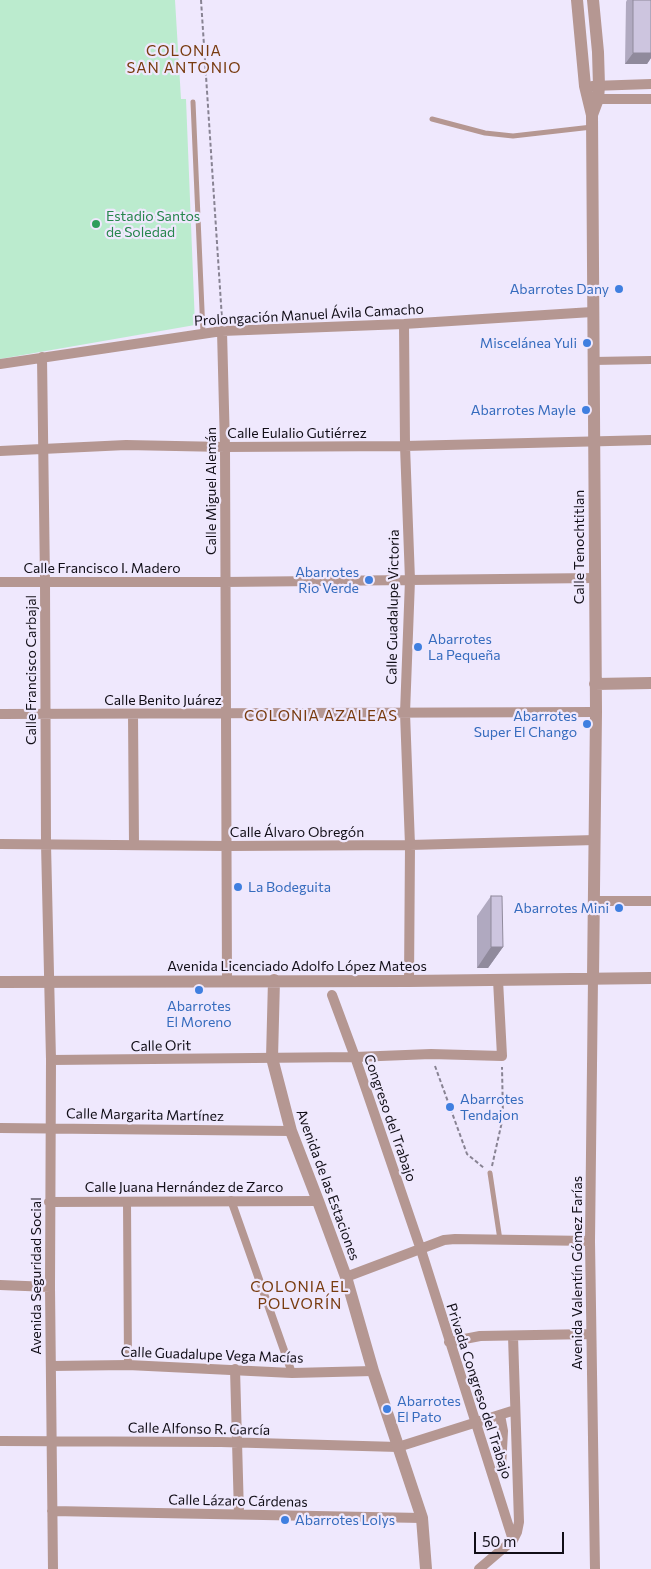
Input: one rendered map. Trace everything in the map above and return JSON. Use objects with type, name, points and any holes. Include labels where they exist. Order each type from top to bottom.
[{"type":"street","name":"Calle Tenochtitlan","points":[[577,0],[592,92]]},
{"type":"street","name":"Calle Tenochtitlan","points":[[593,0],[598,52],[592,92],[596,684],[593,978]]},
{"type":"street","points":[[592,92],[651,84]]},
{"type":"street","points":[[592,92],[651,99]]},
{"type":"street","name":"Prolongación Manuel Ávila Camacho","points":[[0,364],[222,331],[404,324],[592,312]]},
{"type":"street","name":"Calle Guadalupe Victoria","points":[[404,324],[405,446],[410,580],[405,713],[410,845],[409,981]]},
{"type":"street","name":"Calle Miguel Alemán","points":[[222,331],[225,447],[228,846],[227,982]]},
{"type":"street","name":"Calle Francisco Carbajal","points":[[42,357],[48,982]]},
{"type":"street","points":[[593,362],[651,360]]},
{"type":"street","name":"Calle Eulalio Gutiérrez","points":[[0,451],[126,445],[225,447],[405,446],[651,440]]},
{"type":"street","name":"Calle Francisco I. Madero","points":[[0,582],[225,582],[594,578]]},
{"type":"street","points":[[596,684],[651,683]]},
{"type":"street","name":"Calle Benito Juárez","points":[[0,714],[596,712]]},
{"type":"street","points":[[133,714],[134,845]]},
{"type":"street","name":"Calle Álvaro Obregón","points":[[0,844],[410,845],[595,840]]},
{"type":"street","points":[[595,901],[651,901]]},
{"type":"street","name":"Avenida Valentín Gómez Farías","points":[[593,978],[590,1240],[595,1569]]},
{"type":"street","name":"Avenida Licenciado Adolfo López Mateos","points":[[0,982],[409,981],[651,978]]},
{"type":"street","name":"Avenida de las Estaciones","points":[[274,980],[272,1058],[290,1131],[346,1278],[373,1371],[422,1518],[426,1569]]},
{"type":"street","points":[[498,980],[502,1056]]},
{"type":"street","name":"Avenida Seguridad Social","points":[[48,982],[53,1569]]},
{"type":"street","name":"Congreso del Trabajo","points":[[332,995],[421,1250]]},
{"type":"street","name":"Calle Orit","points":[[50,1060],[355,1057],[431,1054],[502,1056]]},
{"type":"street","name":"Calle Margarita Martínez","points":[[0,1128],[290,1131]]},
{"type":"street","points":[[231,1200],[292,1373]]},
{"type":"street","points":[[127,1201],[128,1365]]},
{"type":"street","name":"Calle Juana Hernández de Zarco","points":[[49,1202],[318,1201]]},
{"type":"street","points":[[346,1278],[444,1240],[590,1240]]},
{"type":"street","name":"Privada Congreso del Trabajo","points":[[421,1250],[513,1540]]},
{"type":"street","points":[[0,1285],[50,1287]]},
{"type":"street","points":[[449,1342],[480,1336],[591,1334]]},
{"type":"street","points":[[479,1569],[491,1565],[513,1540],[517,1532],[513,1336]]},
{"type":"street","name":"Calle Guadalupe Vega Macías","points":[[50,1366],[128,1365],[292,1373],[373,1371]]},
{"type":"street","points":[[235,1369],[239,1514]]},
{"type":"street","name":"Calle Alfonso R. García","points":[[0,1441],[238,1443],[398,1447],[515,1410]]},
{"type":"street","points":[[500,1415],[503,1431],[501,1468]]},
{"type":"street","points":[[490,1469],[517,1469]]},
{"type":"street","name":"Calle Lázaro Cárdenas","points":[[52,1511],[422,1518]]},
{"type":"lane","points":[[193,102],[203,334]]},
{"type":"lane","points":[[432,119],[485,133],[513,136],[592,121]]},
{"type":"lane","points":[[490,1173],[500,1240]]},
{"type":"path","points":[[202,0],[222,331]]},
{"type":"path","points":[[431,1054],[467,1154],[490,1173],[503,1117],[502,1056]]},
{"type":"green space","name":"Estadio Santos de Soledad","points":[[0,0],[175,0],[181,99],[186,99],[195,325],[0,359]]},
{"type":"building","points":[[633,0],[651,0],[651,53],[633,53]]},
{"type":"building","points":[[491,896],[502,896],[503,947],[491,947]]},
{"type":"place","name":"Estadio Santos de Soledad","points":[[96,224]]},
{"type":"place","name":"Abarrotes Dany","points":[[619,289]]},
{"type":"place","name":"Miscelánea Yuli","points":[[587,343]]},
{"type":"place","name":"Abarrotes Mayle","points":[[586,410]]},
{"type":"place","name":"Abarrotes Rio Verde","points":[[369,580]]},
{"type":"place","name":"Abarrotes La Pequeña","points":[[418,647]]},
{"type":"place","name":"Abarrotes Super El Chango","points":[[587,724]]},
{"type":"place","name":"La Bodeguita","points":[[238,887]]},
{"type":"place","name":"Abarrotes Mini","points":[[619,908]]},
{"type":"place","name":"Abarrotes El Moreno","points":[[199,990]]},
{"type":"place","name":"Abarrotes Tendajon","points":[[450,1107]]},
{"type":"place","name":"Abarrotes El Pato","points":[[387,1409]]},
{"type":"place","name":"Abarrotes Lolys","points":[[285,1520]]},
{"type":"district","name":"COLONIA SAN ANTONIO","points":[[184,60]]},
{"type":"district","name":"COLONIA AZALEAS","points":[[321,716]]},
{"type":"district","name":"COLONIA EL POLVORÍN","points":[[300,1296]]}]
